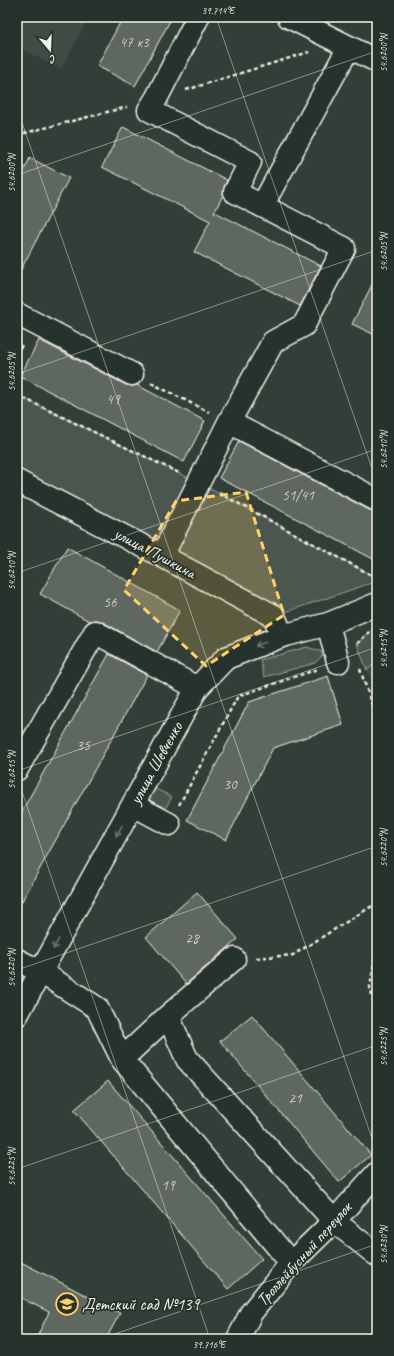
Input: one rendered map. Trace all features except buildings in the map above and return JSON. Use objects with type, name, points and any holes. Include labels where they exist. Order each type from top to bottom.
[{"type":"street","points":[[162,556],[229,422],[273,342],[304,325],[344,248],[235,192],[250,162],[149,110],[198,17]]},
{"type":"street","points":[[288,17],[377,61]]},
{"type":"street","points":[[262,206],[348,47]]},
{"type":"street","points":[[17,314],[132,374]]},
{"type":"street","points":[[229,422],[377,500]]},
{"type":"street","name":"улица Пушкина","points":[[25,485],[274,616],[282,636]]},
{"type":"street","name":"улица Шевченко","points":[[17,1016],[197,688],[226,658],[282,636],[328,624],[377,604]]},
{"type":"street","points":[[328,624],[348,662]]},
{"type":"street","points":[[17,768],[95,632],[197,688]]},
{"type":"street","points":[[133,805],[169,824]]},
{"type":"street","points":[[122,1059],[168,1016],[234,959]]},
{"type":"street","points":[[17,960],[41,972],[98,1008],[122,1059],[291,1263]]},
{"type":"street","points":[[168,1016],[187,1060],[334,1221],[377,1255]]},
{"type":"street","name":"Троллейбусный переулок","points":[[238,1339],[251,1313],[291,1263],[334,1221],[376,1174]]},
{"type":"path","points":[[132,374],[229,422]]},
{"type":"path","points":[[169,824],[238,696],[348,662],[372,630]]},
{"type":"path","points":[[348,662],[377,720]]},
{"type":"path","points":[[234,959],[293,955],[377,904]]},
{"type":"path","points":[[377,944],[370,987],[377,1016]]},
{"type":"highlighted area","points":[[246,492],[284,615],[206,666],[124,590],[176,501]]},
{"type":"shaded area","points":[[17,17],[89,17],[61,69],[17,47]]},
{"type":"shaded area","points":[[17,395],[199,483],[377,578],[377,581],[274,616],[17,481]]},
{"type":"shaded area","points":[[377,625],[377,662],[367,670],[357,644]]},
{"type":"shaded area","points":[[307,647],[322,652],[322,656],[315,663],[264,677],[260,660]]},
{"type":"shaded area","points":[[377,662],[377,696],[367,670]]},
{"type":"shaded area","points":[[154,788],[172,797],[163,812],[146,803]]},
{"type":"place","name":"Детский сад №139","points":[[67,1304]]}]
